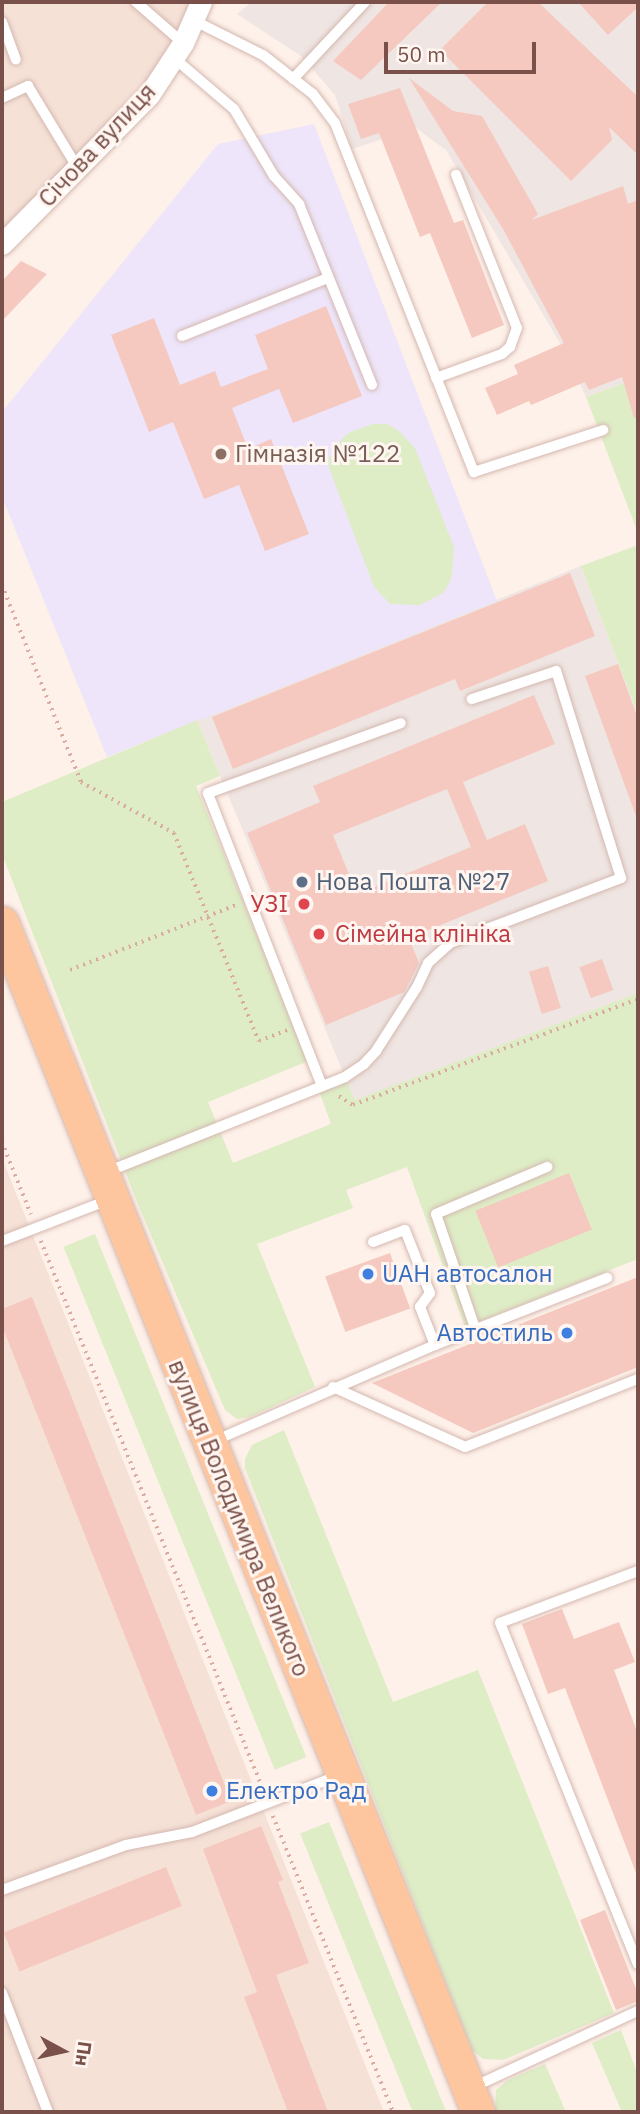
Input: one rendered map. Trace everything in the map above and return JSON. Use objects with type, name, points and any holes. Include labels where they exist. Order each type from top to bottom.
[{"type":"main road","name":"вулиця Володимира Великого","points":[[2,923],[208,1444],[474,2101]]},
{"type":"street","name":"Січова вулиця","points":[[2,244],[149,95],[178,50],[197,11]]},
{"type":"lane","points":[[136,2],[234,109],[247,126],[274,176],[299,204],[372,385]]},
{"type":"lane","points":[[293,79],[366,2]]},
{"type":"lane","points":[[197,11],[313,94],[335,123],[474,472],[603,430]]},
{"type":"lane","points":[[2,22],[16,60]]},
{"type":"lane","points":[[2,97],[28,86],[77,167]]},
{"type":"lane","points":[[436,378],[502,354],[510,347],[517,328],[456,175]]},
{"type":"lane","points":[[182,336],[328,278]]},
{"type":"lane","points":[[2,1241],[36,1227],[106,1186],[365,1064],[417,987],[428,963],[450,943],[621,878],[556,671],[472,699]]},
{"type":"lane","points":[[322,1086],[208,793],[401,723]]},
{"type":"lane","points":[[475,1328],[436,1214],[547,1167]]},
{"type":"lane","points":[[373,1242],[405,1230],[430,1293],[420,1307],[435,1345]]},
{"type":"lane","points":[[208,1444],[333,1387],[475,1328],[607,1278]]},
{"type":"lane","points":[[333,1387],[465,1447],[638,1379]]},
{"type":"lane","points":[[638,1571],[500,1623],[638,1964]]},
{"type":"lane","points":[[2,1889],[126,1845],[192,1832],[342,1774]]},
{"type":"lane","points":[[2,1993],[48,2112]]},
{"type":"lane","points":[[474,2101],[638,2011]]},
{"type":"path","points":[[2,585],[81,782],[174,833],[260,1041],[299,1026]]},
{"type":"path","points":[[70,970],[250,900]]},
{"type":"path","points":[[322,1086],[353,1105],[638,999]]},
{"type":"path","points":[[2,1142],[393,2112]]},
{"type":"shaded area","points":[[2,2],[201,2],[183,43],[2,240]]},
{"type":"shaded area","points":[[252,2],[638,2],[638,378],[586,397],[567,355],[446,150],[416,128],[352,149],[335,95],[301,56],[237,14]]},
{"type":"shaded area","name":"Гімназія №122","points":[[314,124],[497,601],[107,757],[2,497],[2,412],[218,144]]},
{"type":"shaded area","points":[[581,566],[638,714],[638,993],[355,1101],[197,720]]},
{"type":"shaded area","points":[[2,1158],[384,2112],[2,2112]]},
{"type":"green space","points":[[638,378],[638,533],[586,397]]},
{"type":"green space","points":[[373,424],[387,424],[398,430],[415,448],[454,547],[449,584],[443,593],[420,605],[390,604],[374,587],[329,468],[329,458],[341,440],[350,432]]},
{"type":"green space","points":[[638,545],[638,714],[581,566]]},
{"type":"green space","points":[[197,720],[220,776],[196,786],[308,1061],[208,1102],[233,1163],[331,1124],[318,1088],[345,1077],[355,1100],[638,993],[638,1259],[465,1327],[407,1167],[346,1190],[353,1208],[257,1244],[315,1387],[250,1417],[237,1419],[225,1410],[137,1202],[2,854],[2,802]]},
{"type":"green space","points":[[95,1234],[306,1757],[275,1770],[63,1247]]},
{"type":"green space","points":[[284,1430],[393,1702],[478,1670],[614,2013],[503,2060],[483,2059],[472,2050],[245,1468],[245,1459],[252,1445]]},
{"type":"green space","points":[[329,1822],[446,2111],[413,2112],[300,1834]]},
{"type":"green space","points":[[621,2030],[638,2075],[638,2112],[622,2112],[592,2043]]},
{"type":"green space","points":[[545,2064],[566,2112],[495,2112],[496,2090],[508,2080]]},
{"type":"building","points":[[389,2],[442,2],[361,80],[333,61]]},
{"type":"building","points":[[488,2],[538,2],[638,97],[638,155],[609,127],[612,140],[571,181],[440,50]]},
{"type":"building","points":[[578,2],[638,2],[638,7],[608,35]]},
{"type":"building","points":[[409,78],[453,111],[482,116],[538,214],[532,220],[623,186],[628,204],[638,200],[638,417],[634,418],[622,377],[589,390],[585,382],[531,405],[529,401],[497,415],[485,388],[518,374],[514,365],[564,343],[503,229]]},
{"type":"building","points":[[400,88],[454,223],[463,220],[504,325],[472,338],[430,233],[420,237],[379,133],[361,139],[348,104]]},
{"type":"building","points":[[21,261],[47,274],[2,321],[2,281]]},
{"type":"building","points":[[326,306],[362,396],[293,423],[279,389],[232,408],[248,449],[271,439],[309,534],[265,551],[239,485],[204,499],[173,422],[149,432],[111,335],[154,318],[180,385],[215,371],[221,387],[268,369],[255,335]]},
{"type":"building","points":[[570,573],[595,636],[460,691],[455,679],[233,769],[212,717]]},
{"type":"building","points":[[618,664],[638,719],[636,816],[585,676]]},
{"type":"building","points":[[534,695],[555,744],[463,782],[487,840],[525,824],[548,881],[409,938],[419,963],[404,992],[326,1025],[247,833],[320,802],[313,786]],"holes":[[[447,789],[471,847],[357,894],[333,835]]]},
{"type":"building","points":[[602,959],[613,990],[591,998],[579,967]]},
{"type":"building","points":[[548,966],[561,1008],[542,1014],[529,972]]},
{"type":"building","points":[[569,1173],[592,1230],[498,1267],[475,1211]]},
{"type":"building","points":[[390,1253],[410,1308],[345,1332],[325,1277]]},
{"type":"building","name":"Автостиль","points":[[638,1277],[638,1367],[473,1433],[372,1383]]},
{"type":"building","points":[[32,1297],[231,1801],[196,1815],[2,1326],[2,1309]]},
{"type":"building","points":[[562,1609],[574,1639],[619,1622],[635,1662],[614,1670],[638,1734],[638,1878],[565,1688],[548,1694],[522,1624]]},
{"type":"building","points":[[261,1826],[283,1880],[278,1882],[309,1963],[276,1975],[328,2112],[288,2112],[244,1997],[257,1992],[203,1849]]},
{"type":"building","points":[[166,1867],[182,1906],[19,1971],[4,1933]]},
{"type":"building","points":[[605,1910],[638,1994],[638,2001],[616,2010],[580,1920]]},
{"type":"place","name":"Гімназія №122","points":[[221,454]]},
{"type":"place","name":"Нова Пошта №27","points":[[302,882]]},
{"type":"place","name":"УЗІ","points":[[304,904]]},
{"type":"place","name":"Сімейна клініка","points":[[319,934]]},
{"type":"place","name":"UAH автосалон","points":[[368,1274]]},
{"type":"place","name":"Автостиль","points":[[567,1333]]},
{"type":"place","name":"Електро Рад","points":[[212,1791]]}]
